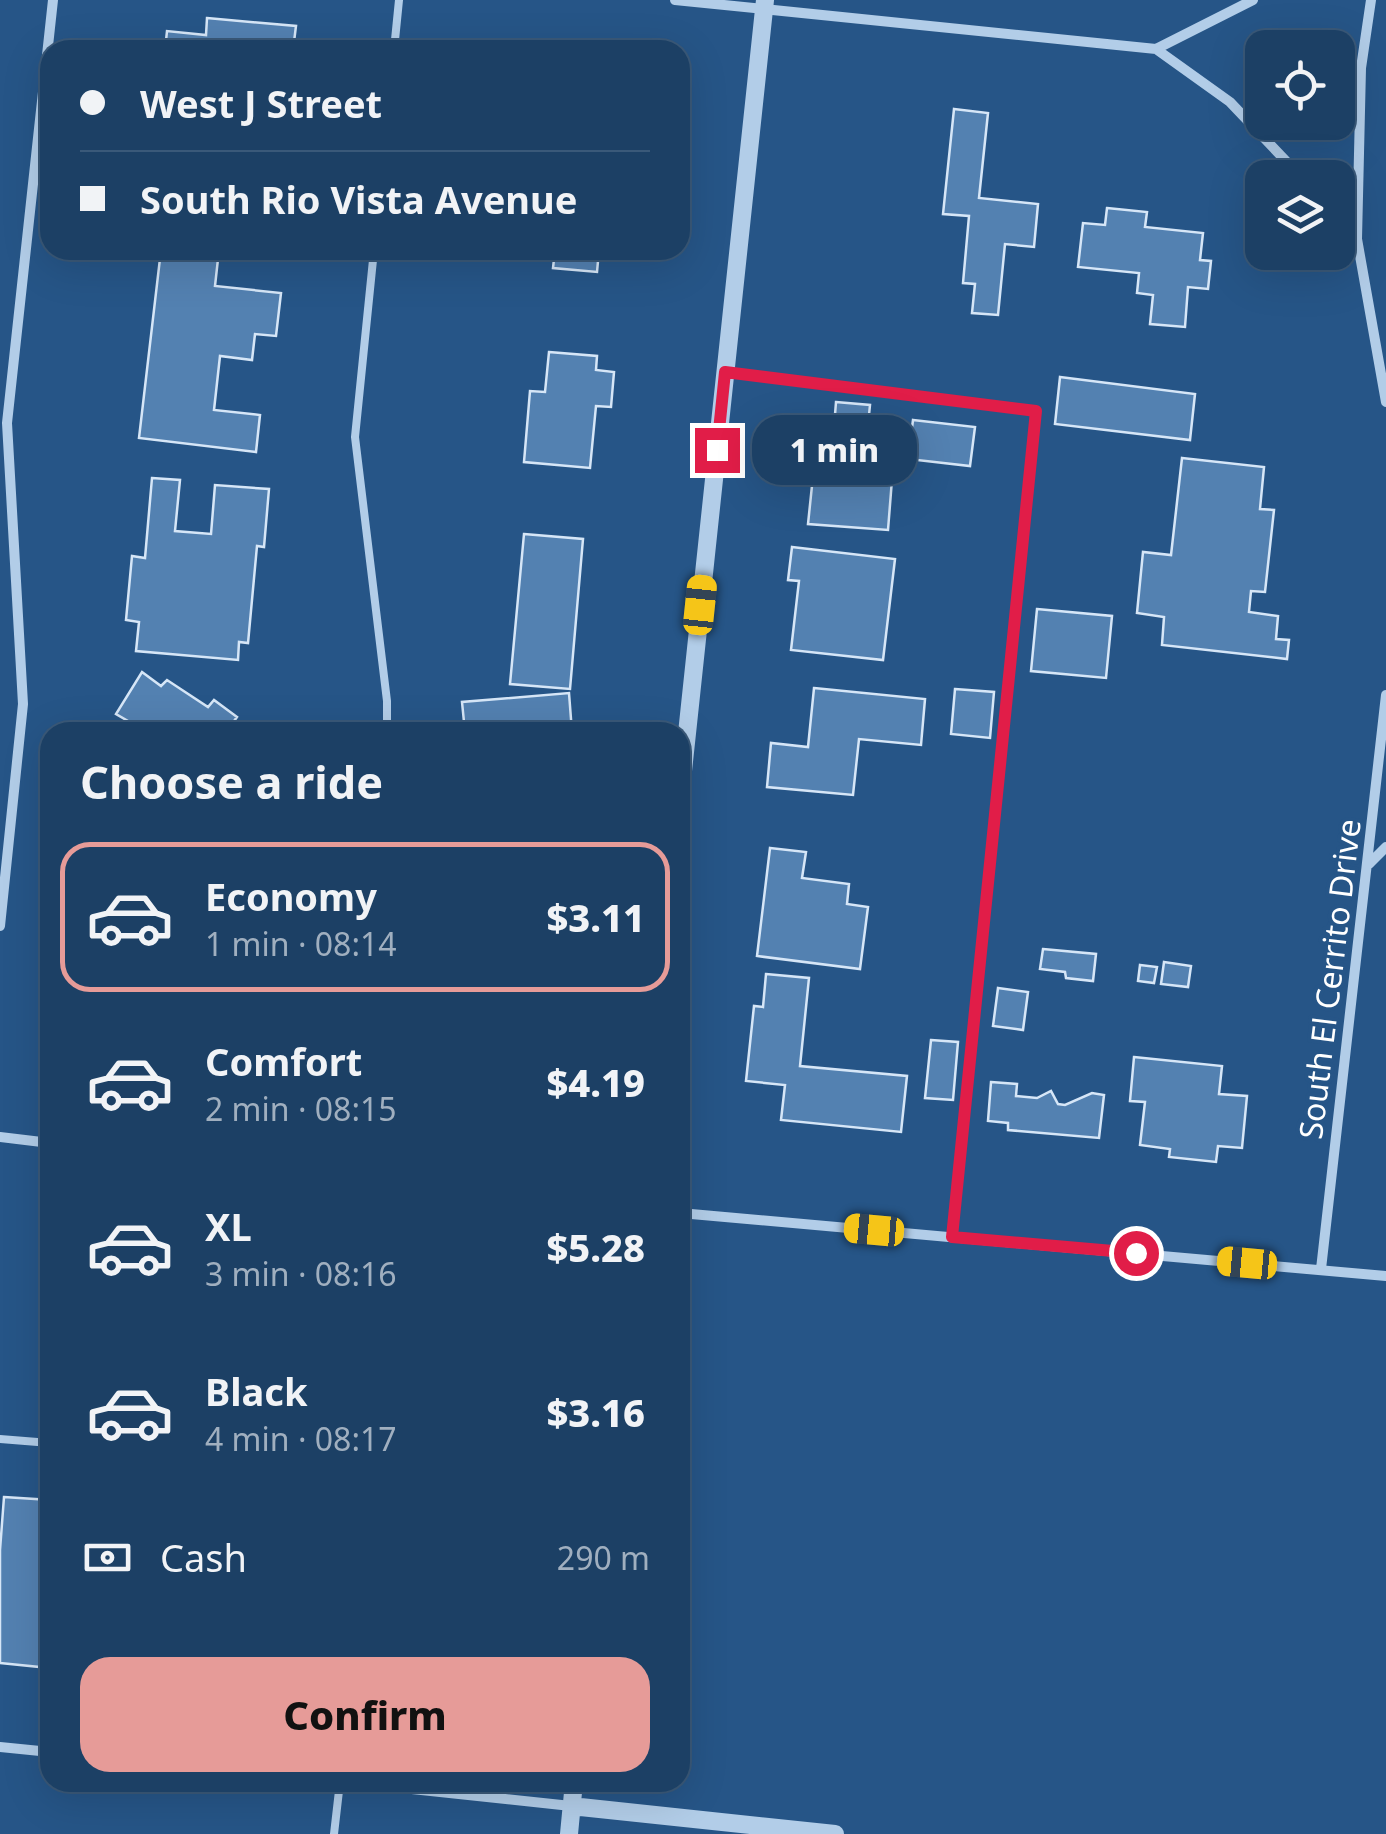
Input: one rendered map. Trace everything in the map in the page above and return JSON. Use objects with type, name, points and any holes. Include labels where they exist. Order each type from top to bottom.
[{"type":"street","points":[[48,40],[52,0]]},
{"type":"street","points":[[675,0],[764,5],[1156,50],[1230,102],[1285,160]]},
{"type":"street","points":[[1156,50],[1253,0]]},
{"type":"street","points":[[1372,0],[1361,68],[1358,238],[1386,402]]},
{"type":"street","points":[[688,722],[764,5]]},
{"type":"street","points":[[0,926],[23,704],[7,423],[40,113]]},
{"type":"street","points":[[1355,235],[1358,238]]},
{"type":"street","name":"South El Cerrito Drive","points":[[1321,1269],[1386,695]]},
{"type":"street","points":[[1368,865],[1386,847]]},
{"type":"street","points":[[0,1138],[40,1142]]},
{"type":"street","points":[[690,1215],[1386,1276]]},
{"type":"street","points":[[0,1746],[40,1751]]},
{"type":"street","points":[[438,1792],[835,1834]]},
{"type":"street","points":[[568,1834],[573,1792]]},
{"type":"lane","points":[[395,40],[399,0]]},
{"type":"lane","points":[[373,260],[355,437],[387,722]]},
{"type":"lane","points":[[725,372],[1036,411],[952,1237]]},
{"type":"lane","points":[[0,1439],[40,1442]]},
{"type":"lane","points":[[334,1834],[341,1792]]},
{"type":"building","points":[[207,18],[296,26],[294,40],[166,40],[167,31],[206,35]]},
{"type":"building","points":[[954,109],[988,113],[979,198],[1038,204],[1034,247],[1005,244],[998,315],[972,313],[975,284],[963,283],[969,216],[943,214]]},
{"type":"building","points":[[1107,208],[1147,212],[1145,227],[1203,233],[1200,260],[1211,261],[1208,289],[1188,287],[1185,327],[1150,324],[1153,295],[1137,293],[1139,273],[1078,267],[1083,223],[1105,225]]},
{"type":"building","points":[[160,260],[218,260],[215,286],[281,293],[276,336],[255,334],[252,360],[220,356],[214,410],[260,415],[256,452],[139,438]]},
{"type":"building","points":[[554,260],[598,260],[597,272],[553,268]]},
{"type":"building","points":[[549,352],[597,356],[596,370],[614,372],[611,407],[596,406],[590,468],[524,462],[530,391],[545,392]]},
{"type":"building","points":[[1060,377],[1195,394],[1190,440],[1055,424]]},
{"type":"building","points":[[836,402],[870,405],[869,415],[892,417],[889,453],[894,454],[888,530],[808,524],[813,476],[830,477]]},
{"type":"building","points":[[913,420],[975,427],[970,466],[908,459]]},
{"type":"building","points":[[1182,458],[1264,467],[1260,509],[1274,510],[1265,592],[1251,591],[1249,612],[1278,616],[1276,639],[1289,640],[1287,659],[1162,645],[1164,617],[1137,613],[1143,552],[1171,555]]},
{"type":"building","points":[[152,478],[180,480],[175,531],[211,534],[215,485],[269,489],[264,547],[257,546],[248,643],[239,642],[238,660],[136,651],[139,622],[126,620],[132,556],[145,558]]},
{"type":"building","points":[[524,534],[583,539],[570,689],[510,684]]},
{"type":"building","points":[[792,547],[895,559],[883,660],[791,650],[799,581],[788,580]]},
{"type":"building","points":[[1037,609],[1112,616],[1106,678],[1031,671]]},
{"type":"building","points":[[142,672],[161,686],[167,680],[208,707],[214,700],[237,717],[233,722],[130,722],[116,714]]},
{"type":"building","points":[[814,688],[925,699],[921,745],[859,739],[853,795],[767,787],[771,743],[808,747]]},
{"type":"building","points":[[955,689],[994,692],[990,738],[951,734]]},
{"type":"building","points":[[569,693],[571,722],[464,722],[462,702]]},
{"type":"building","points":[[770,848],[806,852],[802,878],[849,884],[847,904],[868,907],[860,969],[757,956]]},
{"type":"building","points":[[1043,949],[1096,954],[1093,981],[1066,978],[1065,972],[1040,969]]},
{"type":"building","points":[[1164,962],[1191,966],[1188,987],[1161,984]]},
{"type":"building","points":[[1140,965],[1157,967],[1154,983],[1138,981]]},
{"type":"building","points":[[766,974],[809,978],[800,1066],[907,1076],[901,1132],[781,1120],[785,1085],[746,1081],[754,1006],[763,1007]]},
{"type":"building","points":[[998,988],[1028,992],[1023,1030],[993,1026]]},
{"type":"building","points":[[931,1040],[958,1042],[953,1100],[925,1098]]},
{"type":"building","points":[[1134,1057],[1222,1066],[1219,1094],[1247,1096],[1242,1148],[1218,1146],[1216,1162],[1169,1157],[1170,1149],[1140,1145],[1145,1102],[1130,1101]]},
{"type":"building","points":[[991,1082],[1017,1084],[1016,1096],[1037,1098],[1051,1091],[1058,1104],[1065,1105],[1092,1093],[1104,1095],[1099,1138],[1008,1130],[1008,1123],[988,1121]]},
{"type":"building","points":[[4,1497],[40,1499],[40,1667],[0,1663]]},
{"type":"route","points":[[717,450],[725,372],[1036,411],[952,1237],[1136,1253]]}]
